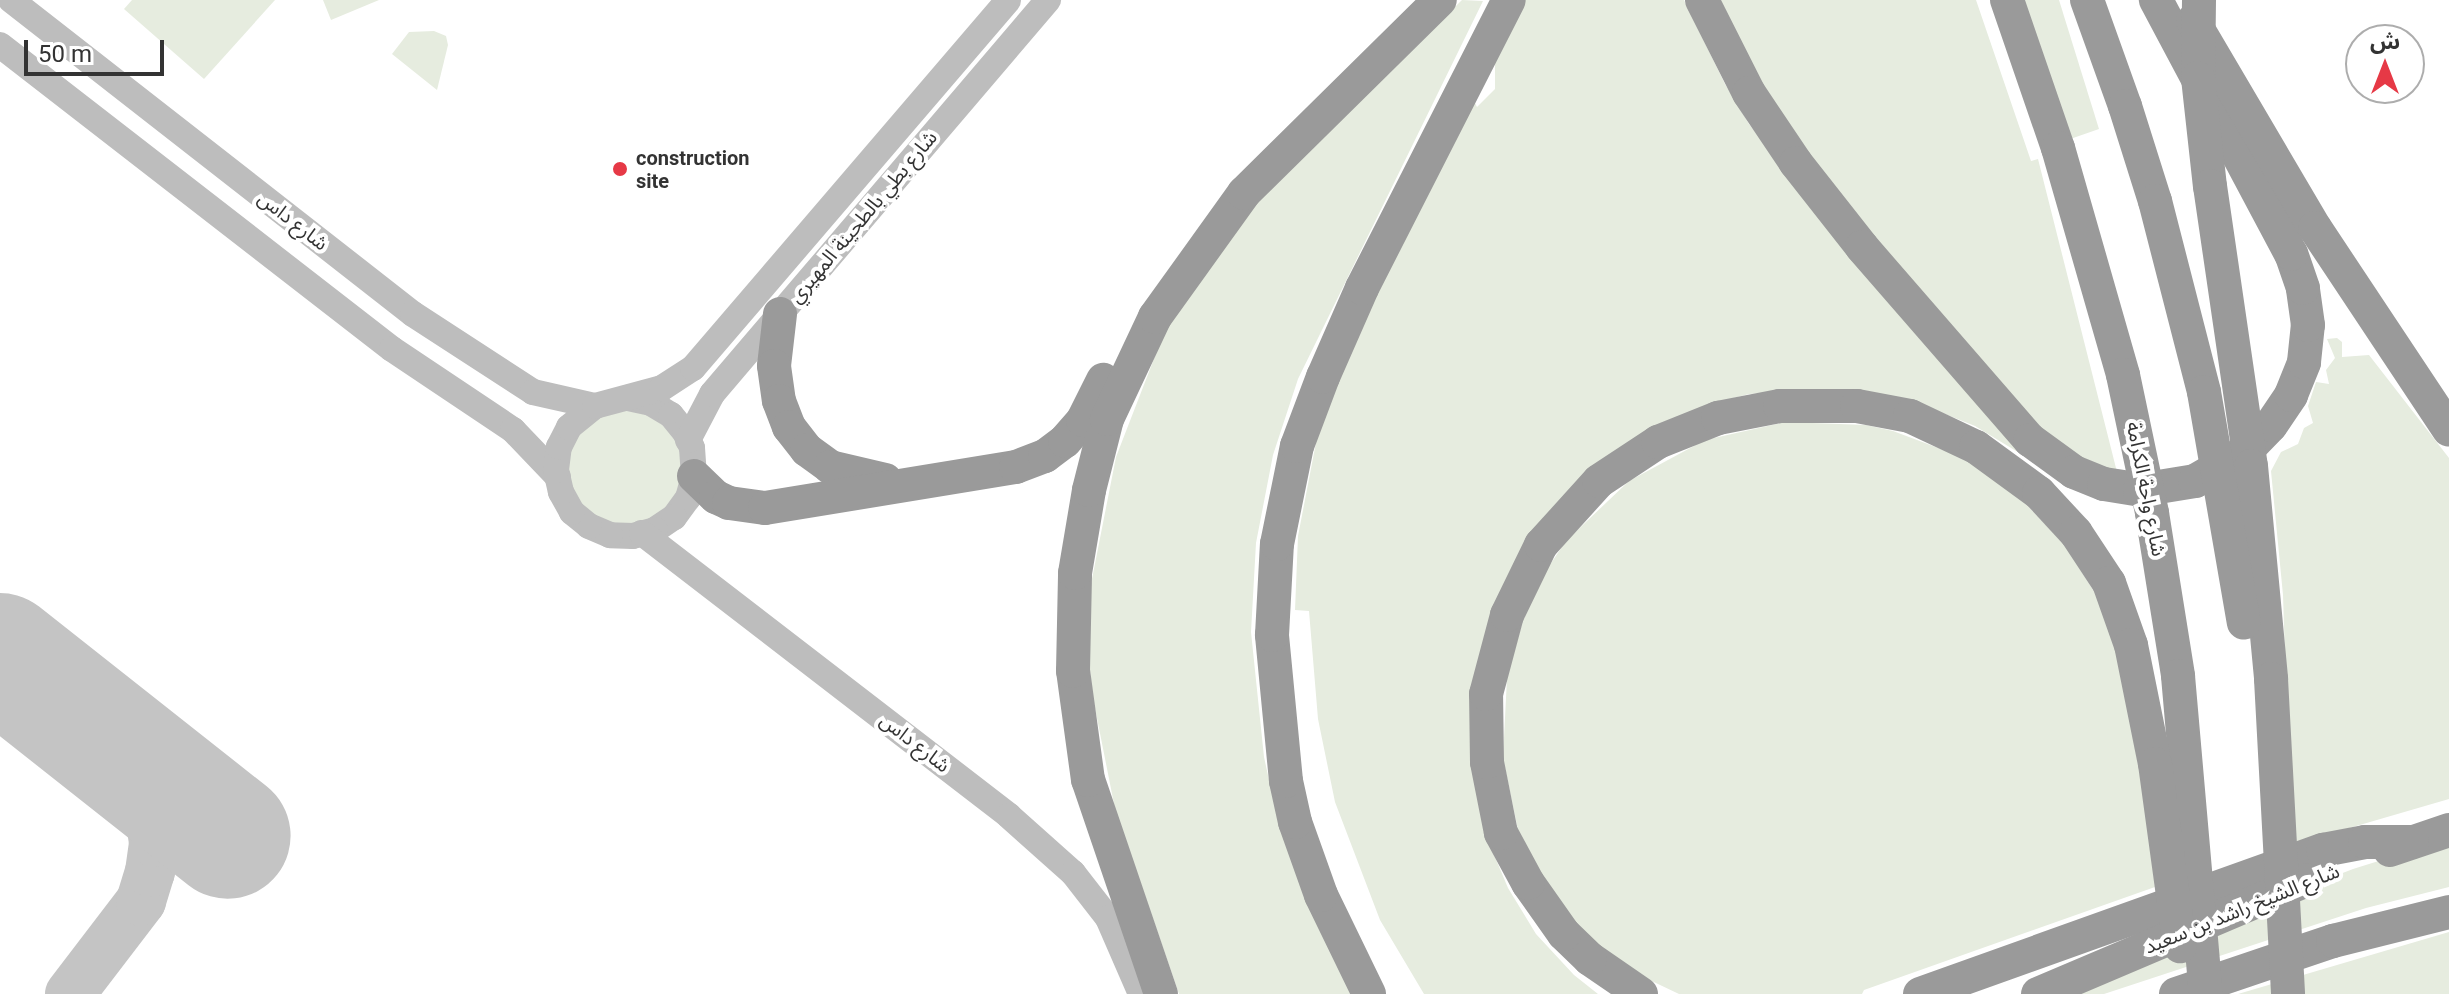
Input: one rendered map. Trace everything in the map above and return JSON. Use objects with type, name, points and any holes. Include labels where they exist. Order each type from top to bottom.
[{"type":"highway","points":[[1161,994],[1088,780],[1073,671],[1075,573],[1089,490],[1107,419],[1155,317],[1244,193],[1440,0]]},
{"type":"highway","points":[[1369,994],[1334,930],[1295,822],[1286,781],[1273,666],[1273,592],[1277,544],[1297,446],[1323,377],[1362,288],[1509,0]]},
{"type":"highway","points":[[1702,0],[1749,93],[1804,175],[1862,247],[2030,440],[2074,472],[2104,484],[2140,490],[2195,481],[2245,452],[2271,425],[2291,395],[2304,362],[2308,325],[2303,288],[2291,254],[2156,0]]},
{"type":"highway","name":"شارع واحة الكرامة","points":[[2007,0],[2058,148],[2123,375],[2152,513],[2178,676],[2206,994]]},
{"type":"highway","points":[[2087,0],[2125,106],[2181,296],[2223,490],[2252,685],[2281,994]]},
{"type":"highway","points":[[2181,0],[2315,228],[2407,372],[2449,430]]},
{"type":"highway","points":[[2199,0],[2198,78],[2210,186],[2251,466],[2271,679],[2288,994]]},
{"type":"highway","points":[[694,476],[716,497],[753,509],[1016,467],[1045,456],[1065,441],[1090,407],[1130,324],[1189,238],[1256,162],[1319,119]]},
{"type":"highway","points":[[780,314],[774,348],[775,383],[783,414],[797,439],[818,459],[844,472],[913,484]]},
{"type":"highway","points":[[1641,994],[1590,959],[1564,934],[1528,883],[1501,833],[1487,762],[1486,694],[1507,615],[1541,545],[1599,481],[1658,442],[1718,418],[1780,406],[1857,406],[1910,416],[1976,447],[2039,493],[2076,533],[2109,583],[2131,645],[2155,764],[2187,994]]},
{"type":"highway","name":"شارع الشيخ راشد بن سعيد","points":[[2038,994],[2306,880],[2449,830]]},
{"type":"highway","points":[[1920,994],[2323,850],[2365,842],[2412,842]]},
{"type":"highway","points":[[2176,994],[2333,941],[2449,912]]},
{"type":"street","name":"شارع داس","points":[[11,0],[413,314],[533,392],[595,406]]},
{"type":"street","name":"شارع بطي بالطحينة المهيري","points":[[628,398],[662,388],[693,368],[1008,0]]},
{"type":"street","name":"شارع بطي بالطحينة المهيري","points":[[688,440],[712,394],[1048,0]]},
{"type":"street","name":"شارع داس","points":[[0,45],[392,349],[513,430],[558,477]]},
{"type":"street","points":[[628,398],[651,403],[671,415],[694,453],[694,476],[688,498],[674,517],[655,530],[610,535],[589,526],[572,512],[561,492],[558,477],[559,447],[569,427],[595,406],[628,398]]},
{"type":"street","name":"شارع داس","points":[[642,533],[997,807],[1073,873],[1108,918],[1141,994]]},
{"type":"shaded area","points":[[132,0],[275,0],[204,79],[124,9]]},
{"type":"shaded area","points":[[323,0],[379,0],[331,20]]},
{"type":"shaded area","points":[[1462,0],[1483,1],[1298,379],[1273,455],[1256,543],[1251,632],[1264,757],[1273,798],[1354,994],[1179,994],[1115,809],[1093,698],[1089,662],[1091,584],[1116,457],[1164,333],[1235,225]]},
{"type":"shaded area","points":[[1525,0],[1684,0],[1725,84],[1749,124],[1873,284],[2021,454],[1975,426],[1925,406],[1838,389],[1749,394],[1722,401],[1511,574],[1487,838],[1508,888],[1536,934],[1574,975],[1598,994],[1424,994],[1380,920],[1335,802],[1318,719],[1309,611],[1295,610],[1298,536],[1319,427],[1345,358],[1474,101],[1477,107],[1495,89],[1495,61]]},
{"type":"shaded area","points":[[1715,0],[1976,0],[2031,161],[2038,159],[2118,476],[2062,455],[1897,270],[1777,111]]},
{"type":"shaded area","points":[[2005,0],[2059,0],[2099,129],[2053,145]]},
{"type":"shaded area","points":[[434,31],[446,36],[448,45],[437,90],[392,54],[409,32]]},
{"type":"shaded area","points":[[2337,338],[2342,342],[2342,357],[2369,355],[2449,458],[2449,799],[2291,845],[2283,595],[2271,471],[2281,452],[2298,444],[2304,428],[2313,423],[2308,406],[2316,382],[2329,384],[2326,370],[2335,358],[2327,339]]},
{"type":"shaded area","points":[[625,411],[647,415],[666,427],[678,446],[682,468],[678,490],[666,509],[647,521],[625,525],[603,521],[584,509],[572,490],[568,468],[572,446],[584,427],[603,415]]},
{"type":"shaded area","points":[[1785,422],[1866,425],[1893,431],[1949,452],[1976,466],[2024,502],[2064,544],[2095,593],[2118,655],[2146,808],[2155,887],[1864,990],[1862,994],[1679,994],[1637,974],[1593,941],[1558,903],[1519,835],[1503,758],[1507,678],[1523,620],[1549,566],[1566,541],[1629,481],[1705,440]]},
{"type":"shaded area","points":[[2449,839],[2449,887],[2366,908],[2104,994],[2043,994],[2136,953],[2353,869]]},
{"type":"shaded area","points":[[2449,932],[2449,994],[2238,994]]},
{"type":"taxiway","points":[[70,994],[141,901],[150,872],[154,842],[150,816],[140,790],[110,741]]},
{"type":"runway","points":[[0,656],[228,836]]},
{"type":"place","name":"construction site","points":[[620,169]]}]
